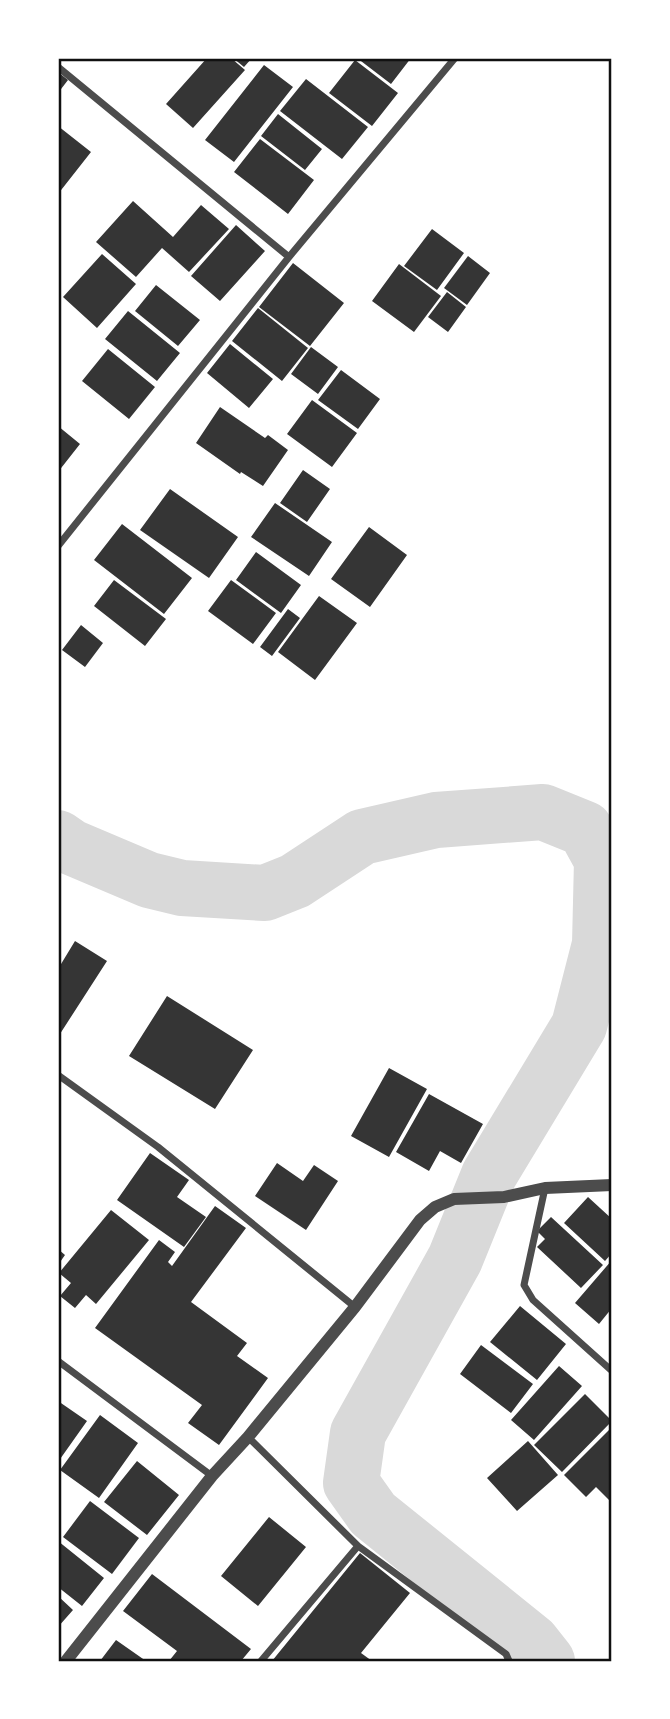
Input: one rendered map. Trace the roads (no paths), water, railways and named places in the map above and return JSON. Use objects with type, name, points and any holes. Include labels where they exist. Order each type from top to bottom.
[{"type":"street","points":[[58,546],[289,257],[455,58]]},
{"type":"street","points":[[58,67],[289,257]]},
{"type":"street","points":[[58,1075],[158,1147],[355,1307]]},
{"type":"street","points":[[66,1661],[212,1476],[248,1437],[355,1307],[420,1220],[435,1207],[454,1199],[504,1196],[545,1188],[612,1185]]},
{"type":"street","points":[[545,1188],[524,1285],[533,1300],[612,1371]]},
{"type":"street","points":[[58,1361],[212,1476]]},
{"type":"street","points":[[248,1437],[358,1546],[506,1654],[509,1661]]},
{"type":"street","points":[[261,1661],[358,1546]]},
{"type":"waterway","points":[[58,838],[71,847],[149,880],[182,888],[265,893],[295,881],[362,837],[436,820],[543,812],[585,829],[602,860],[600,944],[579,1026],[489,1175],[455,1259],[358,1433],[351,1483],[373,1514],[532,1642],[547,1661]]}]
